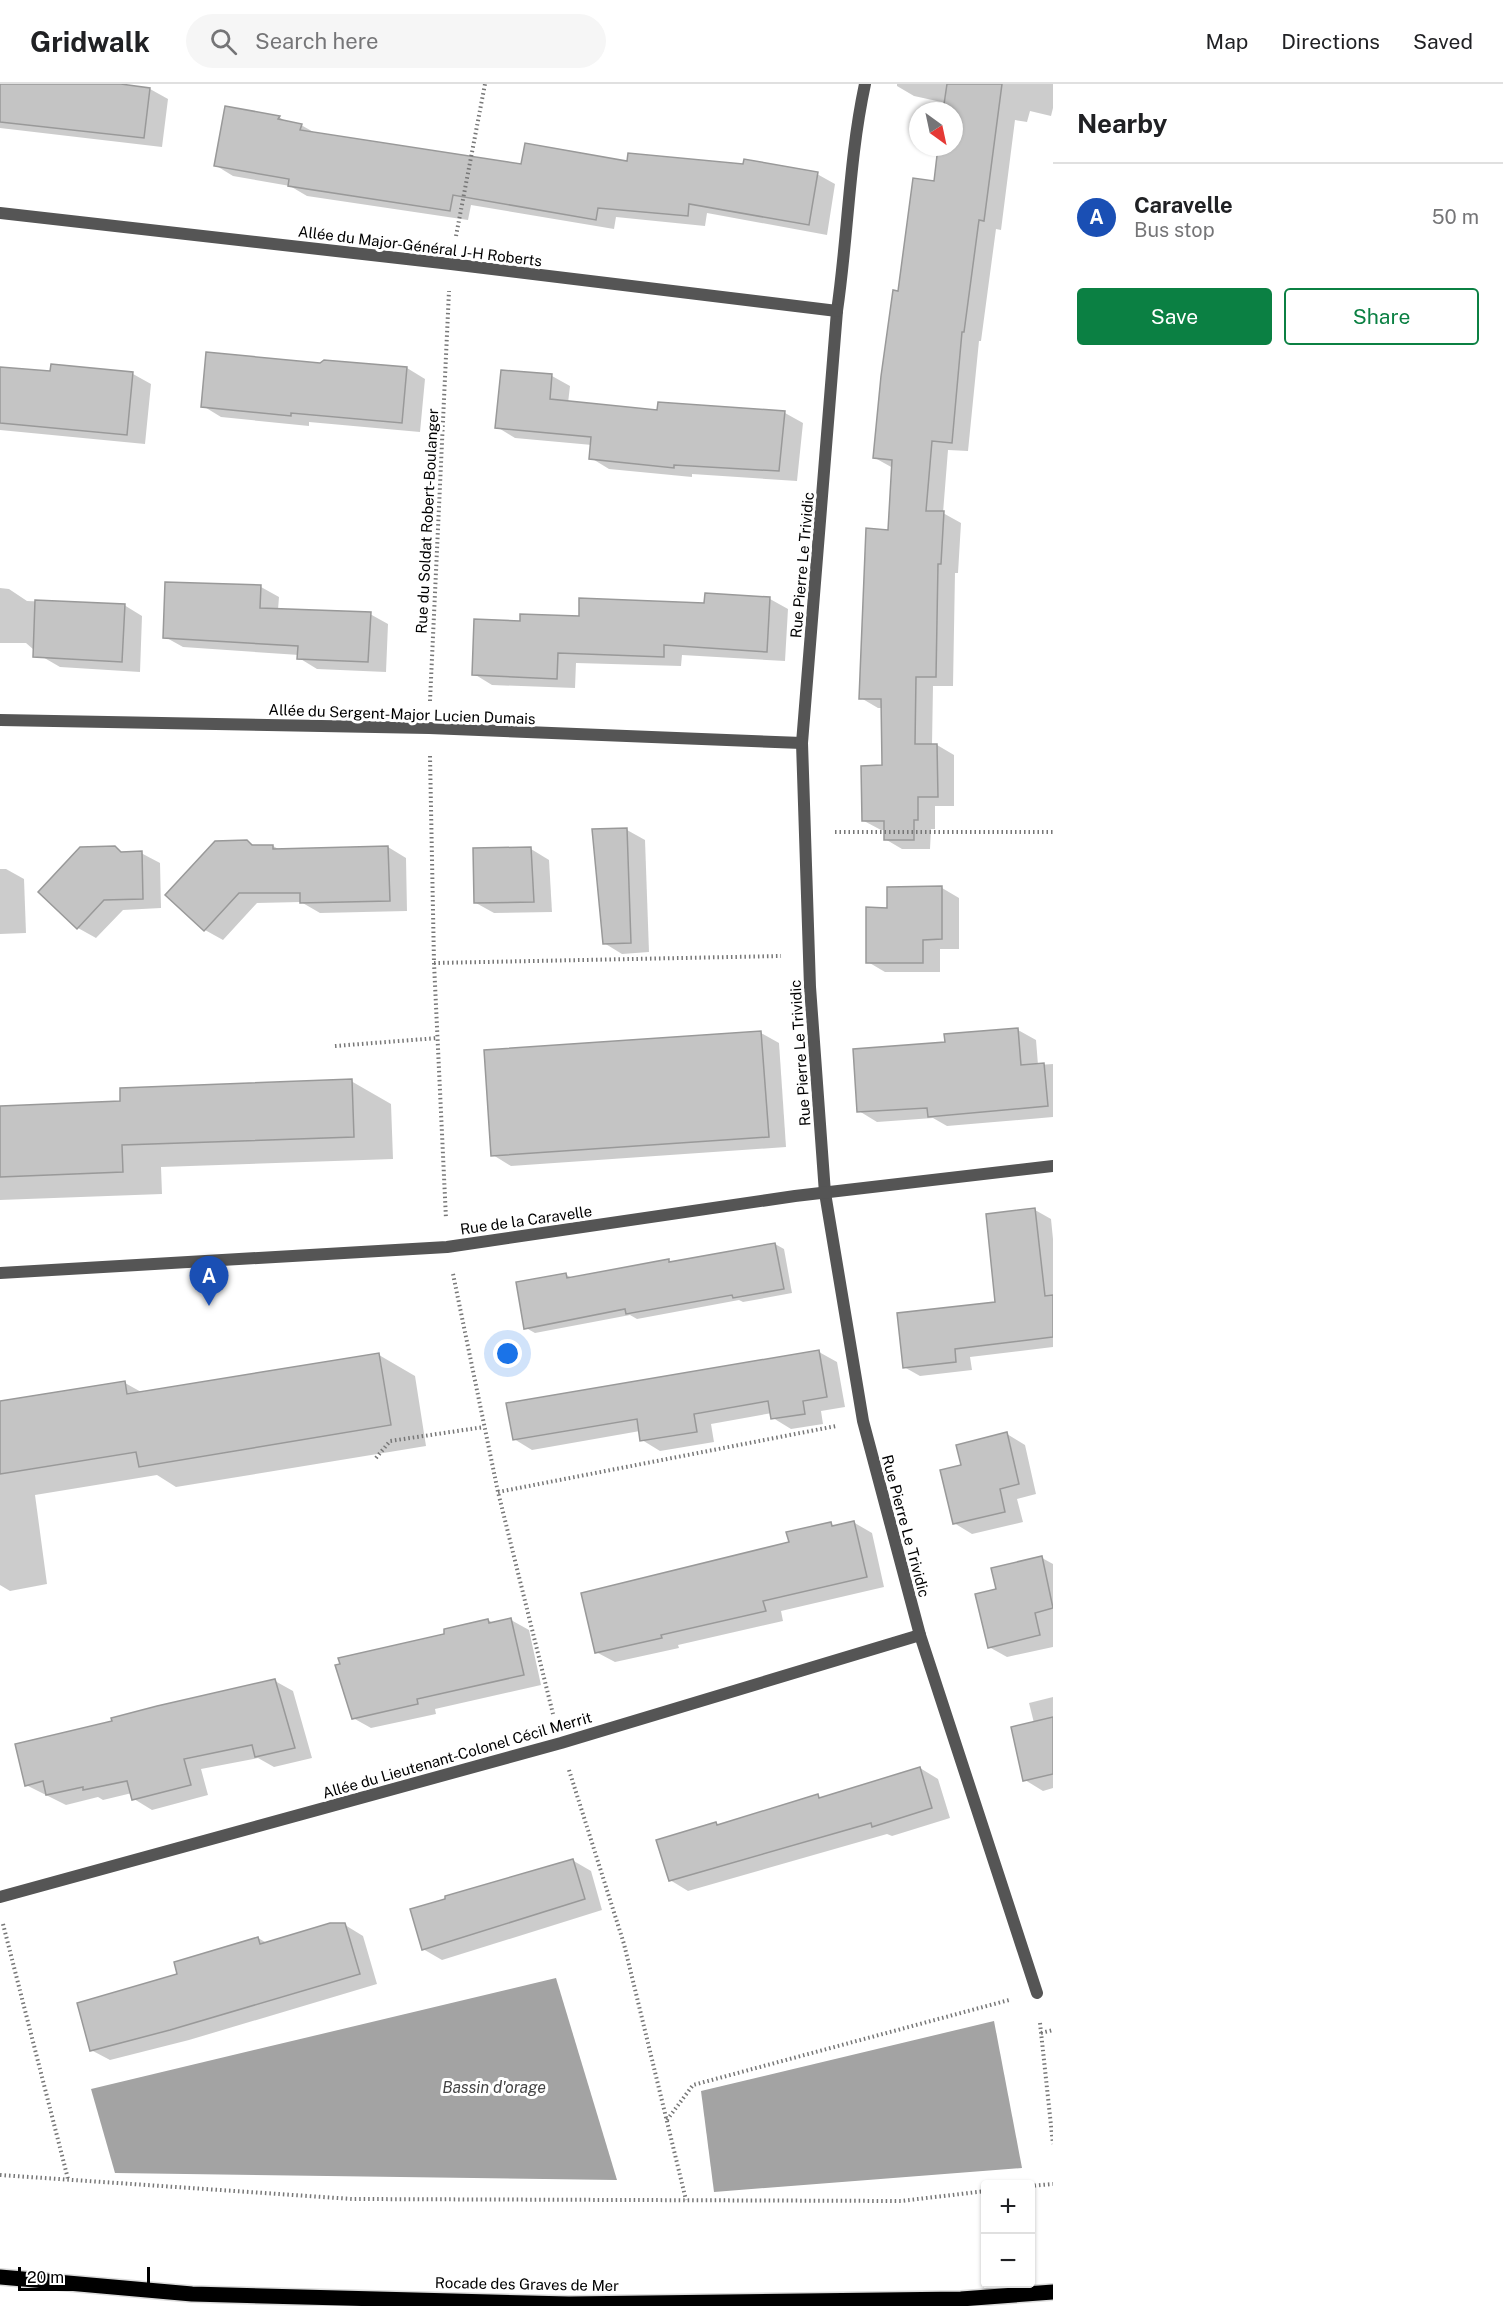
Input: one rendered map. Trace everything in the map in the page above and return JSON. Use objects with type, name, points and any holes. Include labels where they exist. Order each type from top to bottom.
[{"type":"main road","name":"Rocade des Graves de Mer","points":[[0,2277],[192,2294],[568,2304],[961,2300],[1053,2292]]},
{"type":"street","name":"Rue Pierre Le Trividic","points":[[865,84],[858,117],[837,311],[802,743],[809,956],[825,1192],[862,1421],[920,1635],[1037,1993]]},
{"type":"street","name":"Allée du Major-Général J-H Roberts","points":[[0,213],[837,311]]},
{"type":"street","name":"Allée du Sergent-Major Lucien Dumais","points":[[0,720],[429,728],[802,743]]},
{"type":"street","name":"Rue de la Caravelle","points":[[0,1273],[447,1247],[825,1192],[1053,1166]]},
{"type":"street","name":"Allée du Lieutenant-Colonel Cécil Merrit","points":[[0,1897],[561,1743],[920,1635]]},
{"type":"path","name":"Rue du Soldat Robert-Boulanger","points":[[485,84],[451,264],[429,728],[434,963],[809,956]]},
{"type":"path","points":[[805,832],[1053,832]]},
{"type":"path","points":[[335,1046],[438,1038]]},
{"type":"path","points":[[498,1492],[862,1421]]},
{"type":"path","points":[[376,1458],[390,1441],[484,1427]]},
{"type":"path","points":[[3,1924],[68,2179]]},
{"type":"path","points":[[624,1944],[686,2200]]},
{"type":"path","points":[[667,2121],[693,2085],[1037,1993],[1053,2144]]},
{"type":"path","points":[[1041,2033],[1053,2030]]},
{"type":"path","points":[[0,2175],[352,2199],[901,2201],[981,2192]]},
{"type":"path","points":[[1035,2186],[1053,2184]]},
{"type":"water","name":"Bassin d'orage","points":[[556,1978],[617,2180],[115,2173],[91,2089]]},
{"type":"water","points":[[994,2021],[1022,2168],[714,2192],[701,2091]]},
{"type":"building","points":[[0,84],[121,84],[150,88],[144,138],[0,122]]},
{"type":"building","points":[[947,84],[1002,84],[984,221],[979,220],[964,332],[962,332],[952,443],[932,441],[926,511],[944,511],[941,564],[938,564],[936,677],[916,677],[915,744],[937,744],[938,797],[918,797],[918,820],[914,820],[914,840],[884,840],[884,821],[862,821],[861,766],[882,765],[881,699],[859,699],[866,528],[888,530],[892,460],[873,458],[893,290],[898,291],[913,178],[934,181],[937,156],[963,156],[963,102],[944,102]]},
{"type":"building","points":[[225,106],[280,116],[278,119],[302,124],[300,130],[521,164],[525,143],[627,161],[628,153],[743,164],[744,159],[818,172],[809,225],[689,204],[688,216],[598,208],[596,220],[453,195],[450,211],[288,186],[289,179],[214,166]]},
{"type":"building","points":[[206,352],[320,363],[324,360],[407,367],[402,423],[291,413],[291,416],[201,407]]},
{"type":"building","points":[[51,364],[133,372],[127,435],[0,423],[0,367],[50,371]]},
{"type":"building","points":[[501,370],[552,374],[550,399],[657,410],[658,402],[785,411],[779,471],[674,465],[674,468],[589,459],[591,437],[495,428]]},
{"type":"building","points":[[165,582],[261,585],[260,608],[371,612],[368,662],[297,659],[298,646],[163,638]]},
{"type":"building","points":[[705,593],[770,597],[767,652],[664,645],[664,657],[558,653],[557,679],[472,675],[474,619],[520,621],[520,614],[579,616],[579,598],[704,603]]},
{"type":"building","points":[[35,600],[125,604],[122,662],[33,657]]},
{"type":"building","points":[[627,828],[631,943],[603,944],[592,829]]},
{"type":"building","points":[[247,840],[252,845],[273,845],[273,849],[388,846],[390,901],[300,903],[300,893],[239,893],[204,931],[165,895],[215,841]]},
{"type":"building","points":[[115,846],[121,852],[142,851],[143,899],[104,900],[77,929],[38,892],[80,847]]},
{"type":"building","points":[[531,847],[534,902],[474,903],[473,848]]},
{"type":"building","points":[[942,886],[942,939],[923,940],[923,963],[866,963],[866,907],[887,908],[887,887]]},
{"type":"building","points":[[1018,1028],[1021,1065],[1044,1063],[1048,1106],[928,1117],[927,1108],[857,1112],[853,1049],[945,1042],[944,1034]]},
{"type":"building","points":[[761,1031],[769,1137],[491,1156],[484,1050]]},
{"type":"building","points":[[352,1079],[354,1137],[122,1145],[123,1172],[0,1177],[0,1106],[120,1101],[120,1088]]},
{"type":"building","points":[[1035,1208],[1045,1296],[1053,1295],[1053,1337],[955,1349],[956,1362],[903,1368],[897,1313],[995,1302],[986,1214]]},
{"type":"building","points":[[775,1243],[784,1289],[733,1298],[732,1295],[626,1314],[625,1309],[524,1329],[516,1282],[566,1273],[567,1278],[669,1259],[669,1262]]},
{"type":"building","points":[[819,1350],[827,1397],[803,1401],[805,1414],[771,1419],[768,1401],[694,1414],[697,1432],[640,1441],[637,1419],[513,1440],[506,1403]]},
{"type":"building","points":[[379,1353],[391,1425],[139,1467],[136,1452],[0,1474],[0,1401],[125,1381],[127,1394]]},
{"type":"building","points":[[1007,1432],[1019,1484],[1000,1489],[1005,1512],[953,1524],[940,1470],[961,1465],[956,1445]]},
{"type":"building","points":[[854,1521],[867,1577],[763,1601],[766,1611],[595,1653],[581,1593],[789,1542],[786,1532],[831,1522],[832,1526]]},
{"type":"building","points":[[1042,1556],[1053,1608],[1035,1613],[1040,1635],[988,1648],[975,1594],[996,1589],[991,1568]]},
{"type":"building","points":[[511,1618],[524,1675],[417,1699],[418,1704],[352,1719],[335,1665],[340,1664],[338,1658],[444,1634],[444,1629],[488,1619],[489,1623]]},
{"type":"building","points":[[275,1679],[295,1748],[255,1757],[252,1745],[184,1759],[191,1785],[132,1800],[127,1781],[46,1795],[43,1781],[25,1786],[15,1744],[112,1721],[111,1718],[157,1706]]},
{"type":"building","points":[[1053,1717],[1053,1774],[1023,1781],[1011,1727]]},
{"type":"building","points":[[920,1767],[932,1808],[872,1827],[871,1823],[669,1881],[656,1840],[716,1822],[717,1825],[818,1794],[819,1798]]},
{"type":"building","points":[[573,1859],[585,1899],[422,1950],[410,1909],[445,1899],[445,1896]]},
{"type":"building","points":[[330,1923],[345,1923],[360,1974],[90,2051],[77,2003],[177,1974],[174,1962],[258,1937],[260,1944]]},
{"type":"place","name":"Caravelle","points":[[209,1306]]}]
